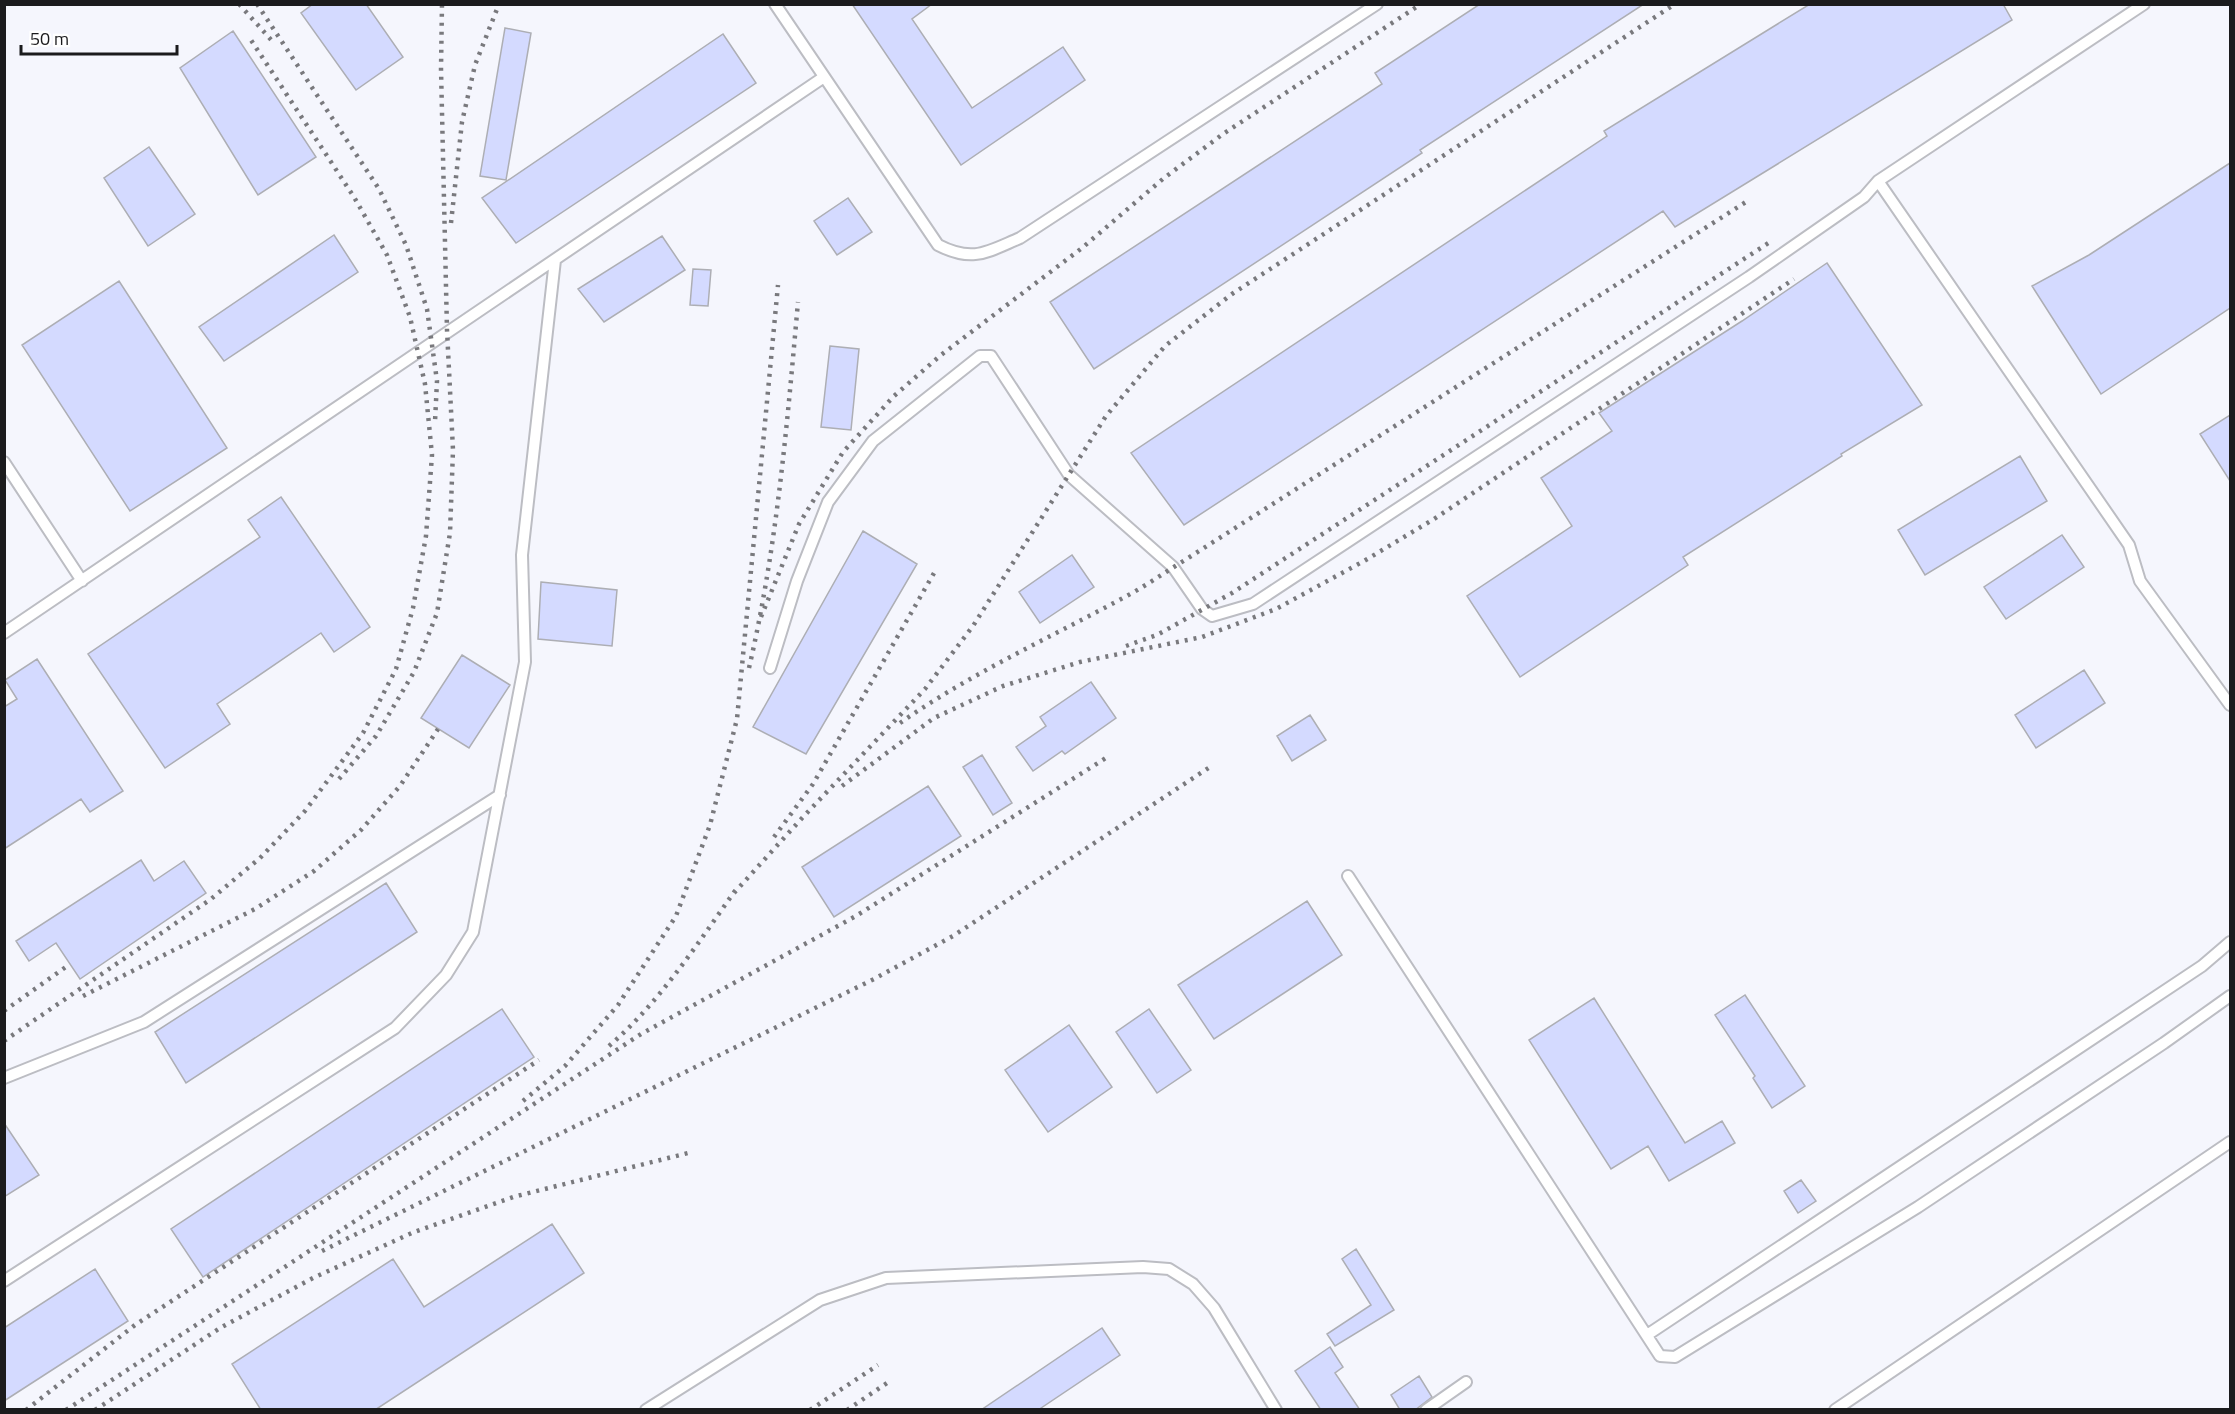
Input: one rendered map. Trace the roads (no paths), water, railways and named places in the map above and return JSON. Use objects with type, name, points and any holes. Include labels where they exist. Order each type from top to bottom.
[{"type":"lane","points":[[775,4],[938,245],[955,254],[981,255],[1020,238],[1377,4]]},
{"type":"lane","points":[[770,668],[797,581],[828,502],[873,441],[980,356],[991,356],[1069,475],[1173,567],[1202,609],[1212,616],[1253,604],[1749,277],[1864,197],[1878,181],[2144,4]]},
{"type":"lane","points":[[4,633],[824,77]]},
{"type":"lane","points":[[1878,181],[2129,545],[2140,581],[2230,705]]},
{"type":"lane","points":[[4,1281],[395,1028],[446,975],[473,932],[525,662],[522,555],[555,260]]},
{"type":"lane","points":[[4,462],[82,581]]},
{"type":"lane","points":[[4,1078],[144,1022],[500,795]]},
{"type":"lane","points":[[1348,876],[1660,1356],[1675,1358],[1918,1207],[2230,996]]},
{"type":"lane","points":[[1647,1335],[2202,966],[2230,942]]},
{"type":"lane","points":[[1835,1410],[2230,1142]]},
{"type":"lane","points":[[646,1410],[820,1300],[886,1278],[1143,1268],[1169,1269],[1193,1284],[1214,1308],[1276,1410]]},
{"type":"lane","points":[[1426,1410],[1466,1382]]},
{"type":"railway","points":[[239,4],[273,42]]},
{"type":"railway","points":[[257,4],[379,189],[406,245],[427,309],[437,381],[435,422]]},
{"type":"railway","points":[[339,779],[376,736],[414,672],[437,613],[450,533],[453,450],[447,330],[441,69],[442,4]]},
{"type":"railway","points":[[451,223],[462,122],[475,65],[499,4]]},
{"type":"railway","points":[[761,617],[799,524],[843,452],[894,396],[941,355],[1082,248],[1164,178],[1223,134],[1421,4]]},
{"type":"railway","points":[[734,893],[925,689],[973,626],[1106,416],[1165,346],[1232,294],[1675,4]]},
{"type":"railway","points":[[4,1041],[211,899],[260,858],[305,811],[363,733],[396,669],[413,608],[426,536],[432,455],[425,384],[410,317],[387,255],[354,197],[249,37]]},
{"type":"railway","points":[[900,723],[981,673],[1146,585],[1749,200]]},
{"type":"railway","points":[[1126,646],[1157,635],[1232,593],[1773,240]]},
{"type":"railway","points":[[842,786],[934,718],[1003,686],[1080,662],[1202,637],[1276,609],[1364,561],[1434,519],[1794,279]]},
{"type":"railway","points":[[523,1101],[565,1066],[618,1005],[676,916],[710,825],[737,719],[778,285]]},
{"type":"railway","points":[[749,668],[774,531],[798,302]]},
{"type":"railway","points":[[774,837],[813,784],[934,573]]},
{"type":"railway","points":[[83,996],[255,909],[314,871],[361,830],[400,786],[438,729]]},
{"type":"railway","points":[[66,1410],[641,1034],[856,916],[1109,756]]},
{"type":"railway","points":[[322,1251],[874,979],[953,936],[1210,767]]},
{"type":"railway","points":[[609,1046],[628,1029],[662,991],[737,888]]},
{"type":"railway","points":[[4,1011],[70,964]]},
{"type":"railway","points":[[26,1410],[135,1325],[539,1060]]},
{"type":"railway","points":[[95,1410],[220,1328],[313,1278],[414,1232],[513,1197],[692,1152]]},
{"type":"railway","points":[[810,1410],[878,1365]]},
{"type":"railway","points":[[847,1410],[890,1381]]}]
